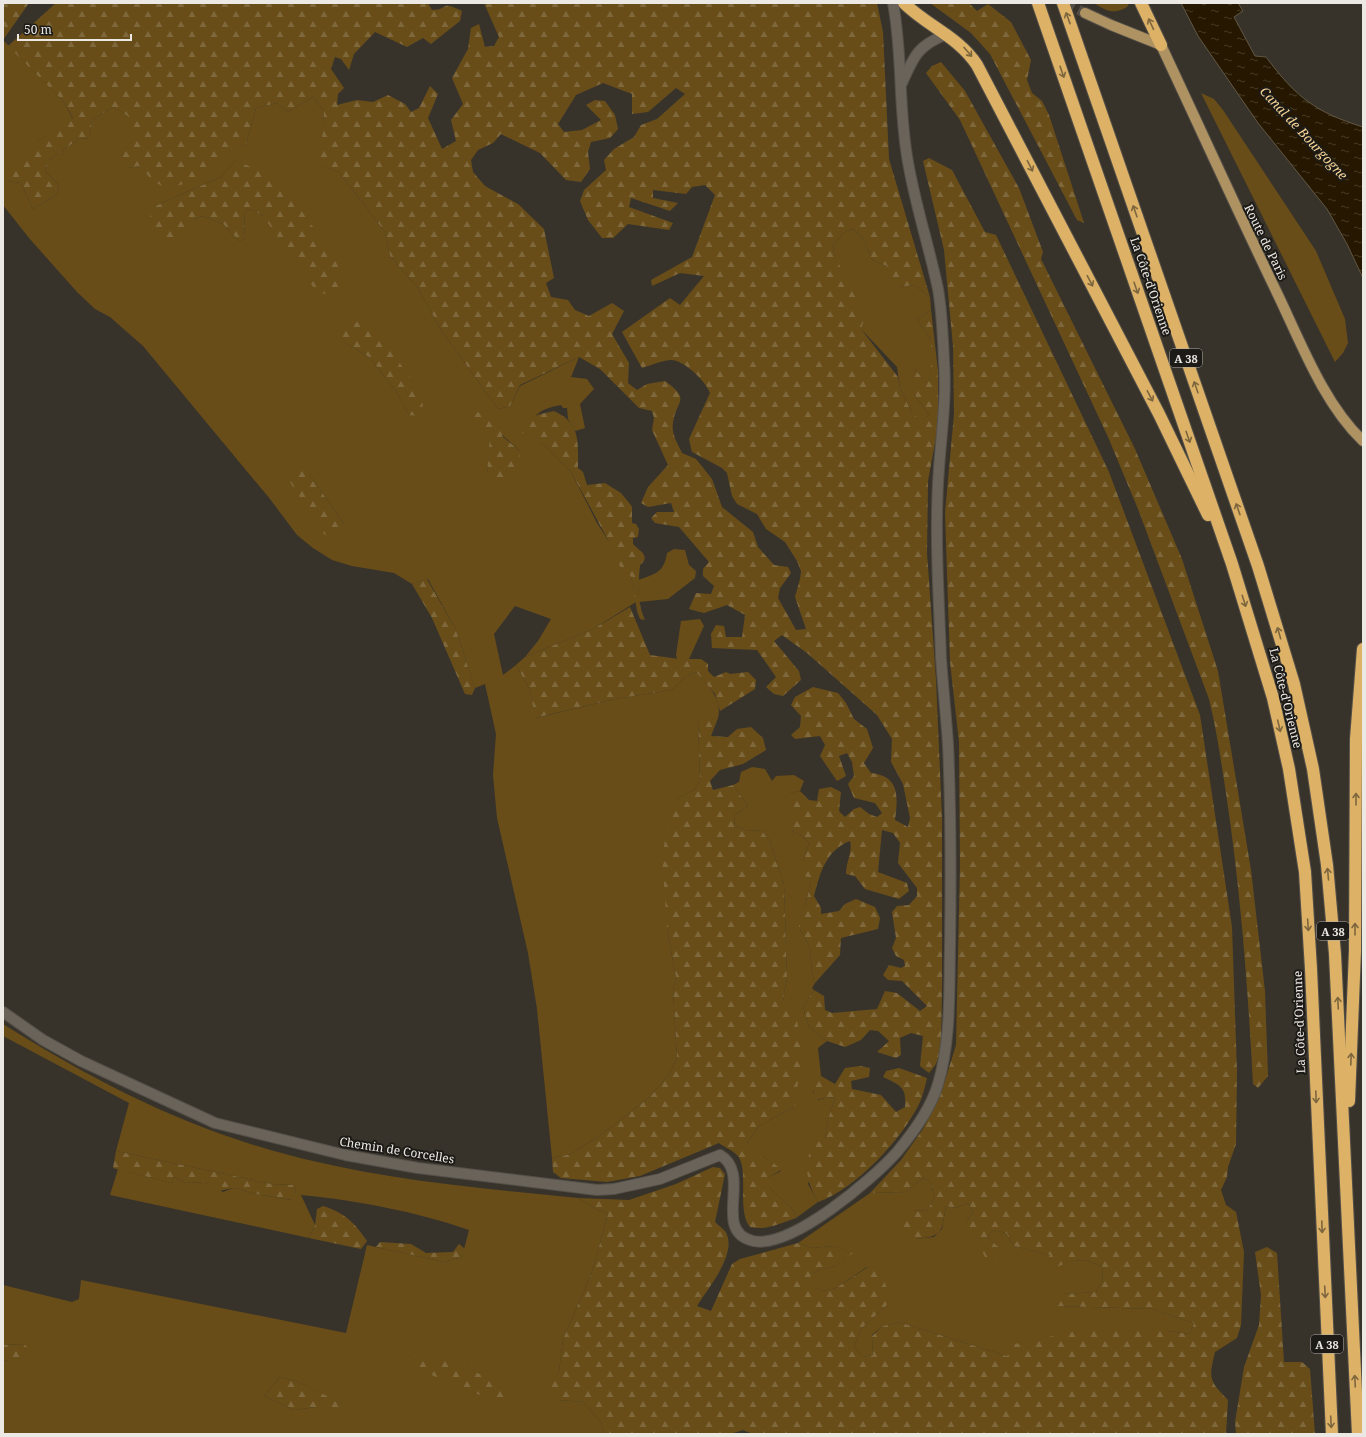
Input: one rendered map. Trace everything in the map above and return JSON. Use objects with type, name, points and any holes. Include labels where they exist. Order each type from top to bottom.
[{"type":"highway","points":[[904,3],[967,50],[977,65],[1160,414],[1232,564]]},
{"type":"highway","name":"La Côte-d'Orienne","points":[[1038,3],[1253,628],[1273,698],[1289,769],[1305,872],[1311,969],[1332,1434]]},
{"type":"highway","name":"La Côte-d'Orienne","points":[[1063,3],[1255,558],[1294,684],[1313,769],[1327,865],[1335,954],[1358,1434]]},
{"type":"highway","points":[[1141,3],[1161,45]]},
{"type":"highway","points":[[1346,1182],[1355,951],[1356,739],[1363,649]]},
{"type":"main road","points":[[1085,13],[1111,26],[1161,45]]},
{"type":"main road","name":"Route de Paris","points":[[1161,45],[1230,195],[1323,387],[1343,417],[1363,441]]},
{"type":"street","points":[[893,3],[900,60],[901,87]]},
{"type":"street","points":[[901,87],[911,64],[922,47],[930,41],[946,34]]},
{"type":"street","name":"Chemin de Corcelles","points":[[3,1012],[43,1040],[81,1061],[215,1123],[345,1155],[418,1168],[597,1190],[614,1189],[660,1179],[720,1155],[729,1160],[733,1170],[733,1222],[739,1233],[744,1238],[756,1242],[772,1241],[800,1229],[845,1198],[877,1173],[897,1151],[916,1126],[937,1087],[946,1050],[949,985],[950,905],[948,745],[942,673],[936,553],[938,482],[946,402],[944,361],[938,292],[908,162],[902,119],[901,87]]},
{"type":"green space","points":[[3,3],[29,3],[3,40]]},
{"type":"green space","points":[[56,3],[428,3],[432,10],[450,6],[462,11],[460,21],[431,44],[423,38],[407,47],[375,32],[354,54],[349,70],[341,59],[335,57],[331,69],[344,88],[338,94],[337,105],[357,100],[373,102],[388,95],[405,104],[411,112],[419,108],[430,86],[438,94],[428,118],[442,149],[456,141],[451,120],[463,104],[452,78],[468,49],[471,28],[479,24],[485,47],[494,46],[499,37],[484,3],[877,3],[883,32],[889,159],[930,297],[914,285],[900,287],[889,280],[887,266],[873,261],[862,237],[852,229],[845,232],[833,244],[834,254],[865,317],[861,329],[898,377],[900,388],[912,413],[921,421],[929,415],[914,394],[910,374],[915,369],[922,378],[929,380],[931,371],[931,340],[917,319],[931,310],[938,371],[938,426],[928,481],[927,553],[936,680],[942,818],[942,988],[941,1049],[936,1064],[929,1073],[920,1066],[923,1036],[911,1033],[900,1038],[901,1055],[896,1058],[877,1052],[889,1041],[878,1031],[870,1030],[861,1040],[845,1047],[827,1041],[809,1027],[803,1007],[814,990],[824,996],[825,1010],[832,1013],[877,1009],[885,991],[897,993],[920,1011],[927,1006],[902,981],[888,980],[883,975],[889,965],[901,968],[905,966],[904,960],[896,956],[892,948],[896,938],[892,912],[897,906],[909,905],[917,896],[917,888],[898,863],[900,843],[893,833],[882,830],[878,872],[907,883],[909,891],[899,899],[865,889],[855,876],[846,874],[851,849],[850,841],[835,850],[825,863],[814,896],[821,908],[821,914],[839,911],[845,904],[856,899],[875,907],[880,918],[878,929],[841,938],[840,955],[815,983],[812,973],[810,947],[799,927],[799,915],[805,906],[811,881],[802,873],[803,861],[809,843],[801,835],[792,831],[789,821],[790,793],[800,791],[809,800],[817,801],[819,789],[831,787],[841,792],[839,811],[845,817],[854,809],[860,807],[869,814],[877,817],[882,813],[875,803],[854,798],[848,784],[854,776],[852,762],[847,753],[839,756],[846,776],[837,781],[820,756],[825,745],[820,736],[795,739],[791,735],[800,727],[801,716],[791,705],[795,697],[813,687],[838,693],[846,703],[854,719],[867,729],[873,748],[864,763],[871,773],[887,778],[892,783],[895,789],[897,803],[895,820],[908,827],[910,818],[903,784],[891,762],[892,739],[877,715],[807,653],[782,635],[774,641],[799,671],[801,680],[783,696],[774,694],[766,687],[776,677],[757,650],[712,648],[711,634],[716,625],[724,626],[726,637],[742,637],[745,615],[727,605],[704,613],[689,609],[696,593],[711,594],[714,586],[703,576],[703,569],[709,562],[679,527],[655,523],[651,518],[657,512],[674,512],[671,503],[648,507],[641,503],[648,487],[668,465],[652,430],[654,418],[652,411],[639,408],[600,369],[579,357],[520,385],[510,406],[498,409],[441,330],[418,288],[390,256],[385,232],[339,172],[320,165],[324,111],[313,97],[288,112],[277,103],[256,108],[246,144],[238,148],[206,173],[186,183],[168,187],[155,182],[139,166],[128,168],[121,166],[121,156],[133,136],[128,116],[113,107],[92,120],[90,138],[79,139],[49,160],[45,171],[59,185],[57,194],[33,209],[21,183],[8,181],[20,158],[38,141],[73,118],[63,101],[8,46]],"holes":[[[603,83],[632,94],[632,114],[648,112],[676,88],[685,94],[657,119],[641,125],[634,137],[614,149],[604,160],[606,170],[584,190],[580,201],[588,220],[602,238],[613,238],[628,224],[669,230],[673,223],[629,207],[631,198],[670,211],[678,203],[653,198],[653,190],[686,194],[692,187],[705,185],[715,195],[692,257],[651,280],[652,286],[680,273],[704,276],[680,305],[670,298],[622,332],[642,368],[663,361],[675,360],[687,367],[699,377],[708,388],[710,393],[689,439],[692,452],[722,468],[727,473],[732,496],[737,504],[757,514],[766,529],[785,542],[797,561],[801,571],[795,597],[806,629],[796,630],[778,598],[780,588],[791,573],[788,567],[774,565],[758,547],[753,532],[722,507],[712,479],[696,459],[682,453],[673,431],[673,423],[680,400],[678,393],[665,381],[647,384],[637,390],[628,383],[629,363],[612,334],[624,311],[612,303],[589,316],[575,310],[568,300],[551,297],[546,283],[554,278],[544,229],[518,204],[485,186],[473,172],[471,160],[478,150],[493,143],[501,134],[540,153],[566,180],[581,182],[590,169],[588,152],[591,142],[610,138],[618,129],[615,115],[605,101],[595,100],[586,105],[601,120],[582,130],[564,132],[558,124],[576,95]]]},
{"type":"green space","points":[[930,3],[969,3],[977,11],[988,4],[1011,22],[1031,60],[1027,80],[1032,93],[1042,101],[1049,115],[1084,223],[1077,220],[990,54],[971,33]]},
{"type":"green space","points":[[1094,3],[1129,3],[1127,7],[1118,11],[1110,11]]},
{"type":"green space","points":[[3,40],[63,101],[73,119],[38,141],[8,181],[21,183],[33,209],[57,194],[59,185],[45,171],[49,160],[79,139],[90,138],[92,120],[113,107],[129,116],[134,136],[121,156],[128,168],[139,166],[160,185],[230,155],[237,147],[246,144],[256,108],[277,103],[288,112],[313,97],[324,111],[321,165],[339,172],[385,232],[390,256],[418,288],[441,330],[498,409],[510,406],[520,386],[579,357],[571,377],[587,379],[594,389],[580,404],[585,428],[575,431],[568,419],[567,408],[563,408],[561,405],[547,408],[538,413],[523,433],[544,445],[571,472],[597,523],[631,576],[636,602],[593,629],[525,657],[538,641],[551,619],[515,606],[494,634],[503,675],[516,665],[530,690],[536,718],[615,699],[672,690],[685,677],[696,672],[713,693],[719,711],[718,718],[698,720],[700,780],[695,789],[677,799],[667,928],[676,978],[673,990],[677,1058],[670,1073],[650,1097],[602,1134],[571,1154],[552,1158],[537,1009],[528,953],[497,818],[493,775],[496,734],[485,684],[475,688],[456,630],[428,579],[412,584],[394,573],[352,566],[332,560],[313,548],[297,535],[270,499],[143,346],[110,317],[95,309],[77,292],[29,238],[3,205]],"holes":[[[236,160],[263,216],[253,210],[244,209],[245,239],[239,241],[223,224],[202,216],[194,220],[155,206],[221,177]],[[377,331],[409,415],[396,391],[369,357],[345,343]],[[469,417],[502,435],[520,451],[487,475],[491,435]],[[307,471],[344,524],[344,533]]]},
{"type":"green space","points":[[941,62],[965,91],[1019,188],[1043,252],[1041,259],[1135,449],[1182,559],[1218,671],[1251,870],[1265,991],[1268,1076],[1258,1088],[1253,1084],[1243,942],[1232,836],[1219,749],[1209,699],[1138,509],[1108,437],[960,120],[926,73],[932,66]]},
{"type":"green space","points":[[1201,93],[1214,99],[1223,110],[1316,251],[1345,319],[1348,343],[1343,353],[1335,362]]},
{"type":"green space","points":[[929,158],[952,170],[985,232],[996,235],[1109,472],[1200,715],[1232,927],[1237,1072],[1236,1144],[1228,1167],[1227,1177],[1221,1190],[1226,1205],[1236,1212],[1244,1252],[1241,1325],[1237,1338],[1215,1352],[1211,1373],[1217,1388],[1228,1400],[1226,1434],[753,1434],[743,1430],[730,1434],[604,1434],[601,1422],[583,1402],[559,1400],[546,1387],[559,1372],[563,1339],[591,1275],[608,1214],[596,1209],[578,1198],[629,1200],[676,1184],[713,1167],[720,1168],[725,1174],[715,1222],[725,1231],[728,1240],[728,1249],[720,1270],[697,1306],[711,1311],[732,1264],[740,1259],[798,1243],[811,1248],[834,1246],[853,1253],[835,1266],[818,1270],[805,1281],[822,1291],[836,1288],[868,1267],[880,1272],[890,1295],[886,1306],[862,1328],[854,1346],[862,1357],[873,1355],[872,1336],[883,1326],[899,1322],[1007,1356],[1015,1344],[1082,1330],[1167,1331],[1190,1334],[1194,1323],[1153,1309],[1058,1306],[1053,1300],[1064,1294],[1096,1292],[1102,1282],[1103,1267],[1095,1263],[1082,1260],[1070,1262],[1049,1270],[1044,1265],[1050,1255],[1014,1246],[1006,1233],[993,1230],[987,1237],[1002,1250],[1003,1258],[995,1262],[986,1259],[967,1222],[973,1211],[968,1203],[956,1208],[946,1206],[940,1232],[924,1238],[915,1239],[899,1221],[905,1211],[927,1211],[934,1198],[931,1182],[923,1178],[906,1192],[870,1193],[901,1160],[923,1129],[942,1090],[956,1045],[960,866],[959,742],[950,662],[945,513],[954,414],[953,346],[944,250],[923,161]]},
{"type":"green space","points":[[236,160],[257,170],[288,192],[336,259],[346,288],[341,295],[334,297],[316,291],[263,216],[253,210],[244,209],[245,239],[239,241],[223,224],[202,216],[194,220],[182,234],[164,241],[151,234],[150,219],[151,213],[155,206],[221,177]]},
{"type":"green space","points":[[852,229],[862,237],[873,261],[887,266],[900,287],[914,285],[930,297],[931,310],[917,319],[931,340],[931,371],[929,381],[922,378],[915,369],[914,394],[929,415],[921,422],[912,413],[900,388],[897,367],[861,329],[834,254],[833,244],[845,232]]},
{"type":"green space","points":[[347,321],[360,322],[377,331],[414,383],[423,405],[418,416],[409,415],[396,391],[369,357],[345,343],[341,332]]},
{"type":"green space","points":[[485,409],[505,427],[502,436],[520,451],[517,467],[514,471],[495,480],[487,475],[490,435],[468,417]]},
{"type":"green space","points":[[554,411],[569,421],[573,428],[578,442],[578,468],[583,472],[587,485],[605,483],[621,493],[632,507],[632,523],[636,524],[639,529],[638,537],[633,538],[633,544],[643,553],[645,559],[640,565],[639,600],[645,620],[640,619],[637,611],[631,576],[623,573],[607,538],[571,472],[544,445],[522,433],[528,422],[534,416]]},
{"type":"green space","points":[[297,465],[307,471],[344,524],[344,533],[337,541],[324,534],[288,479],[289,471]]},
{"type":"green space","points":[[674,549],[685,550],[689,565],[696,571],[695,578],[668,599],[639,602],[638,580],[658,572],[664,565],[667,553]]},
{"type":"green space","points":[[427,579],[456,630],[475,688],[472,695],[465,694],[432,618],[412,584]]},
{"type":"green space","points":[[630,607],[650,655],[679,659],[701,659],[708,664],[708,671],[714,677],[726,672],[730,674],[748,672],[756,680],[755,689],[720,711],[715,694],[696,672],[685,677],[672,690],[615,699],[535,718],[530,690],[516,665],[525,657],[593,629]]},
{"type":"green space","points":[[700,619],[704,626],[689,659],[677,659],[676,655],[681,621]]},
{"type":"green space","points":[[718,718],[711,736],[728,737],[737,729],[751,727],[763,738],[766,750],[743,764],[720,770],[710,781],[713,790],[733,785],[748,806],[734,815],[735,826],[745,830],[762,831],[770,841],[784,885],[787,977],[783,1001],[795,1007],[802,1051],[795,1106],[759,1126],[747,1143],[755,1152],[772,1162],[781,1170],[769,1177],[769,1187],[794,1211],[796,1218],[762,1228],[750,1227],[746,1220],[743,1200],[743,1169],[741,1161],[735,1153],[719,1143],[640,1176],[607,1182],[561,1178],[553,1172],[552,1158],[571,1154],[602,1134],[650,1097],[670,1073],[677,1058],[673,990],[676,978],[667,928],[662,856],[671,810],[677,799],[695,789],[700,780],[698,719]]},
{"type":"green space","points":[[752,767],[765,769],[772,781],[776,776],[794,775],[804,781],[800,791],[790,793],[792,831],[801,835],[809,843],[803,861],[811,881],[805,906],[799,916],[799,927],[810,947],[812,973],[815,983],[812,988],[814,990],[803,1007],[809,1027],[827,1041],[818,1048],[821,1076],[813,1092],[818,1100],[829,1097],[835,1098],[828,1119],[825,1139],[808,1184],[818,1202],[796,1218],[794,1211],[769,1187],[769,1177],[781,1171],[777,1166],[755,1152],[747,1143],[759,1126],[795,1106],[783,1001],[787,977],[784,885],[770,841],[762,831],[745,830],[735,826],[734,815],[748,806],[733,785],[739,782],[741,772]]},
{"type":"green space","points":[[3,1024],[35,1044],[100,1080],[168,1113],[238,1140],[274,1151],[311,1161],[387,1176],[463,1186],[578,1198],[596,1209],[608,1214],[591,1275],[563,1339],[559,1372],[550,1384],[559,1400],[583,1402],[601,1422],[604,1434],[3,1434],[3,1360],[9,1361],[24,1344],[3,1345],[3,1285],[72,1302],[79,1299],[81,1280],[346,1333],[367,1245],[444,1262],[462,1257],[469,1230],[408,1212],[343,1200],[301,1195],[315,1225],[309,1238],[110,1195],[118,1169],[172,1183],[174,1177],[186,1183],[205,1182],[223,1192],[233,1188],[250,1193],[291,1200],[296,1191],[293,1185],[272,1184],[116,1151],[129,1103],[3,1036]],"holes":[[[280,1377],[296,1381],[349,1407],[316,1407],[294,1410],[264,1396]]]},
{"type":"green space","points":[[860,1066],[870,1068],[869,1077],[851,1081],[852,1089],[881,1095],[896,1112],[905,1107],[905,1095],[898,1085],[883,1077],[886,1071],[899,1068],[927,1078],[923,1093],[920,1102],[902,1131],[877,1161],[848,1186],[818,1202],[809,1180],[807,1167],[809,1152],[812,1144],[825,1139],[828,1119],[835,1098],[830,1097],[815,1100],[815,1088],[821,1076],[835,1084],[845,1068]]},
{"type":"green space","points":[[116,1151],[272,1184],[293,1185],[296,1191],[292,1200],[250,1193],[233,1188],[219,1191],[205,1182],[186,1183],[174,1177],[172,1183],[113,1168]]},
{"type":"green space","points":[[923,1178],[931,1182],[934,1198],[927,1211],[913,1210],[915,1239],[934,1237],[942,1229],[946,1206],[956,1208],[968,1203],[973,1211],[967,1222],[1002,1250],[987,1237],[993,1230],[1006,1233],[1014,1246],[1050,1255],[1049,1269],[1076,1260],[1088,1261],[1103,1267],[1102,1282],[1096,1292],[1064,1294],[1058,1306],[1153,1309],[1194,1323],[1190,1334],[1167,1331],[1007,1356],[899,1322],[883,1326],[872,1335],[873,1355],[862,1357],[854,1346],[862,1328],[886,1306],[867,1267],[836,1288],[822,1291],[804,1281],[818,1270],[835,1266],[852,1253],[834,1246],[811,1248],[798,1243],[870,1193],[906,1192]]},
{"type":"green space","points":[[323,1206],[343,1215],[358,1228],[367,1241],[361,1249],[309,1238],[315,1225],[317,1209]]},
{"type":"green space","points":[[380,1242],[411,1244],[426,1253],[453,1252],[459,1244],[465,1249],[462,1257],[444,1262],[376,1247]]},
{"type":"green space","points":[[1267,1247],[1277,1253],[1284,1362],[1302,1362],[1310,1369],[1315,1434],[1236,1434],[1235,1422],[1244,1367],[1259,1325],[1261,1295],[1255,1252]]},
{"type":"green space","points":[[24,1344],[33,1352],[19,1360],[3,1360],[3,1345]]},
{"type":"green space","points":[[419,1356],[453,1361],[514,1391],[499,1401],[465,1390],[459,1386],[414,1368],[406,1358]]},
{"type":"green space","points":[[280,1377],[296,1381],[350,1407],[316,1407],[294,1410],[264,1396]]},
{"type":"water","name":"Canal de Bourgogne","points":[[1181,3],[1238,3],[1243,11],[1234,17],[1255,56],[1266,57],[1297,93],[1319,109],[1363,127],[1363,278],[1347,244],[1327,209],[1258,123],[1198,36]]},
{"type":"tunnel","points":[[1065,3],[1085,13]]}]
